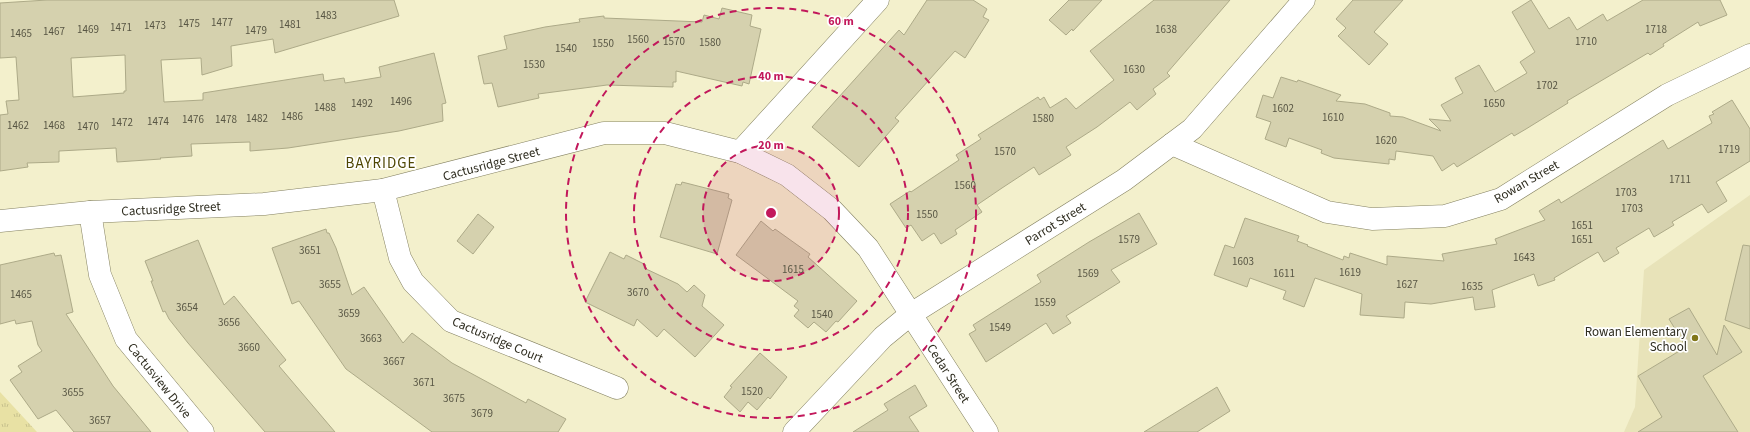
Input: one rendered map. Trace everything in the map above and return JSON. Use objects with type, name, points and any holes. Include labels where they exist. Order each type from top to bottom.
[{"type":"street","points":[[740,152],[878,0]]},
{"type":"street","name":"Parrot Street","points":[[794,432],[883,337],[911,314],[1124,180],[1192,130],[1304,0]]},
{"type":"street","name":"Rowan Street","points":[[1172,144],[1327,212],[1372,219],[1445,216],[1501,199],[1667,95],[1750,55]]},
{"type":"street","name":"Cactusridge Street","points":[[0,221],[90,212],[264,204],[383,190],[604,133],[665,133],[740,152],[787,175],[832,210],[868,248],[911,314]]},
{"type":"street","name":"Cactusridge Court","points":[[383,190],[400,258],[413,282],[451,321],[617,388]]},
{"type":"street","name":"Cactusview Drive","points":[[90,212],[100,275],[126,339],[202,432]]},
{"type":"street","name":"Cedar Street","points":[[911,314],[987,432]]},
{"type":"shaded area","name":"Rowan Elementary School","points":[[1750,195],[1750,432],[1624,432],[1635,407],[1644,270]]},
{"type":"green space","points":[[0,392],[37,432],[0,432]]},
{"type":"building","points":[[47,0],[394,0],[399,16],[275,53],[273,39],[231,46],[232,66],[202,75],[201,58],[161,60],[164,102],[203,100],[203,93],[323,74],[324,81],[344,78],[345,83],[381,77],[379,67],[434,53],[446,103],[442,104],[443,121],[399,131],[288,148],[250,151],[250,142],[191,144],[192,156],[160,158],[161,159],[117,162],[116,148],[59,151],[59,162],[27,163],[28,167],[0,171],[0,115],[8,114],[6,101],[19,100],[16,57],[0,58],[0,3]],"holes":[[[125,55],[126,91],[124,91],[124,93],[73,97],[71,58]]]},
{"type":"building","points":[[927,0],[973,0],[987,9],[983,17],[989,20],[965,58],[955,51],[895,118],[899,121],[859,167],[812,127],[899,30],[904,35]]},
{"type":"building","points":[[1069,0],[1102,0],[1073,31],[1072,29],[1066,35],[1049,20]]},
{"type":"building","points":[[1154,0],[1230,0],[1167,73],[1170,76],[1153,89],[1156,94],[1137,110],[1130,102],[1097,127],[1066,147],[1071,155],[1039,175],[1034,167],[977,205],[982,212],[955,230],[957,234],[941,244],[934,233],[922,241],[911,225],[906,228],[890,204],[959,160],[956,155],[981,139],[978,135],[1038,97],[1040,100],[1044,97],[1050,108],[1066,98],[1076,109],[1114,80],[1090,51]]},
{"type":"building","points":[[1353,0],[1403,0],[1374,32],[1388,44],[1369,65],[1338,36],[1346,28],[1336,19]]},
{"type":"building","points":[[1531,0],[1549,29],[1569,17],[1577,30],[1603,14],[1607,21],[1643,0],[1720,0],[1727,15],[1700,26],[1698,22],[1663,44],[1664,46],[1650,55],[1648,53],[1567,101],[1568,103],[1526,129],[1514,136],[1512,133],[1457,167],[1454,163],[1442,171],[1433,156],[1396,151],[1395,160],[1389,159],[1389,164],[1334,158],[1321,153],[1322,150],[1289,138],[1286,147],[1265,139],[1271,122],[1256,117],[1263,95],[1273,98],[1281,77],[1297,82],[1298,80],[1341,95],[1336,101],[1365,104],[1390,113],[1390,116],[1403,117],[1441,131],[1429,119],[1451,121],[1441,105],[1463,93],[1455,78],[1479,65],[1495,92],[1527,73],[1520,62],[1535,52],[1512,12]]},
{"type":"building","points":[[722,8],[752,15],[750,26],[761,29],[749,84],[743,82],[742,86],[676,71],[676,82],[673,82],[673,87],[607,85],[538,94],[539,98],[498,107],[492,83],[484,84],[478,56],[507,49],[504,36],[545,27],[580,22],[579,19],[604,16],[604,18],[702,22],[704,15],[719,19]]},
{"type":"building","points":[[1732,100],[1750,129],[1750,161],[1716,182],[1727,201],[1708,213],[1702,204],[1672,222],[1674,225],[1654,237],[1649,228],[1616,248],[1619,253],[1604,262],[1598,252],[1554,278],[1555,280],[1538,286],[1534,274],[1492,290],[1495,307],[1475,310],[1473,297],[1431,304],[1405,302],[1404,318],[1360,315],[1362,294],[1315,278],[1304,307],[1283,299],[1286,291],[1250,278],[1247,287],[1214,275],[1225,245],[1234,248],[1245,218],[1299,236],[1297,241],[1343,260],[1344,256],[1349,258],[1350,253],[1387,265],[1387,256],[1444,261],[1442,254],[1497,244],[1495,239],[1545,220],[1539,211],[1559,199],[1561,203],[1663,140],[1668,149],[1712,123],[1709,116],[1714,114],[1712,112]]},
{"type":"building","points":[[682,182],[729,194],[728,198],[732,200],[717,254],[660,237],[676,184],[681,185]]},
{"type":"building","points":[[1139,213],[1157,244],[1111,270],[1120,282],[1066,316],[1071,323],[1053,334],[1046,323],[986,362],[969,334],[976,330],[973,325],[1041,282],[1037,275]]},
{"type":"building","points":[[478,214],[494,227],[473,254],[457,241]]},
{"type":"building","points":[[761,221],[773,231],[775,229],[810,254],[808,257],[857,301],[838,322],[836,321],[826,332],[814,322],[808,328],[794,316],[799,310],[794,306],[798,301],[736,255]]},
{"type":"building","points":[[326,229],[336,248],[352,295],[364,287],[403,343],[412,333],[452,363],[526,403],[528,399],[566,419],[558,432],[432,432],[346,369],[299,301],[292,304],[272,248]]},
{"type":"building","points":[[198,240],[224,305],[234,296],[286,360],[279,366],[335,432],[265,432],[188,343],[169,319],[165,311],[163,312],[145,261]]},
{"type":"building","points":[[1743,245],[1750,246],[1750,329],[1725,320]]},
{"type":"building","points":[[610,252],[624,259],[626,255],[646,265],[644,268],[678,284],[687,292],[694,285],[705,295],[702,306],[724,325],[695,357],[664,329],[657,337],[637,319],[634,326],[585,302]]},
{"type":"building","points":[[54,253],[55,256],[61,255],[73,312],[66,314],[113,386],[151,432],[74,432],[56,410],[38,419],[10,380],[22,372],[18,366],[42,351],[38,345],[32,321],[16,324],[15,320],[0,324],[0,265]]},
{"type":"building","points":[[1689,308],[1717,355],[1724,325],[1742,352],[1703,376],[1738,432],[1638,432],[1662,417],[1638,376],[1686,347],[1669,319]]},
{"type":"building","points":[[760,353],[787,377],[770,399],[768,397],[757,410],[748,402],[740,412],[724,397],[732,387],[730,386]]},
{"type":"building","points":[[915,385],[927,406],[909,417],[919,432],[853,432],[888,410],[884,404]]},
{"type":"building","points":[[1217,387],[1230,411],[1197,432],[1144,432]]},
{"type":"place","name":"Rowan Elementary School","points":[[1695,338]]},
{"type":"district","name":"BAYRIDGE","points":[[381,163]]}]
